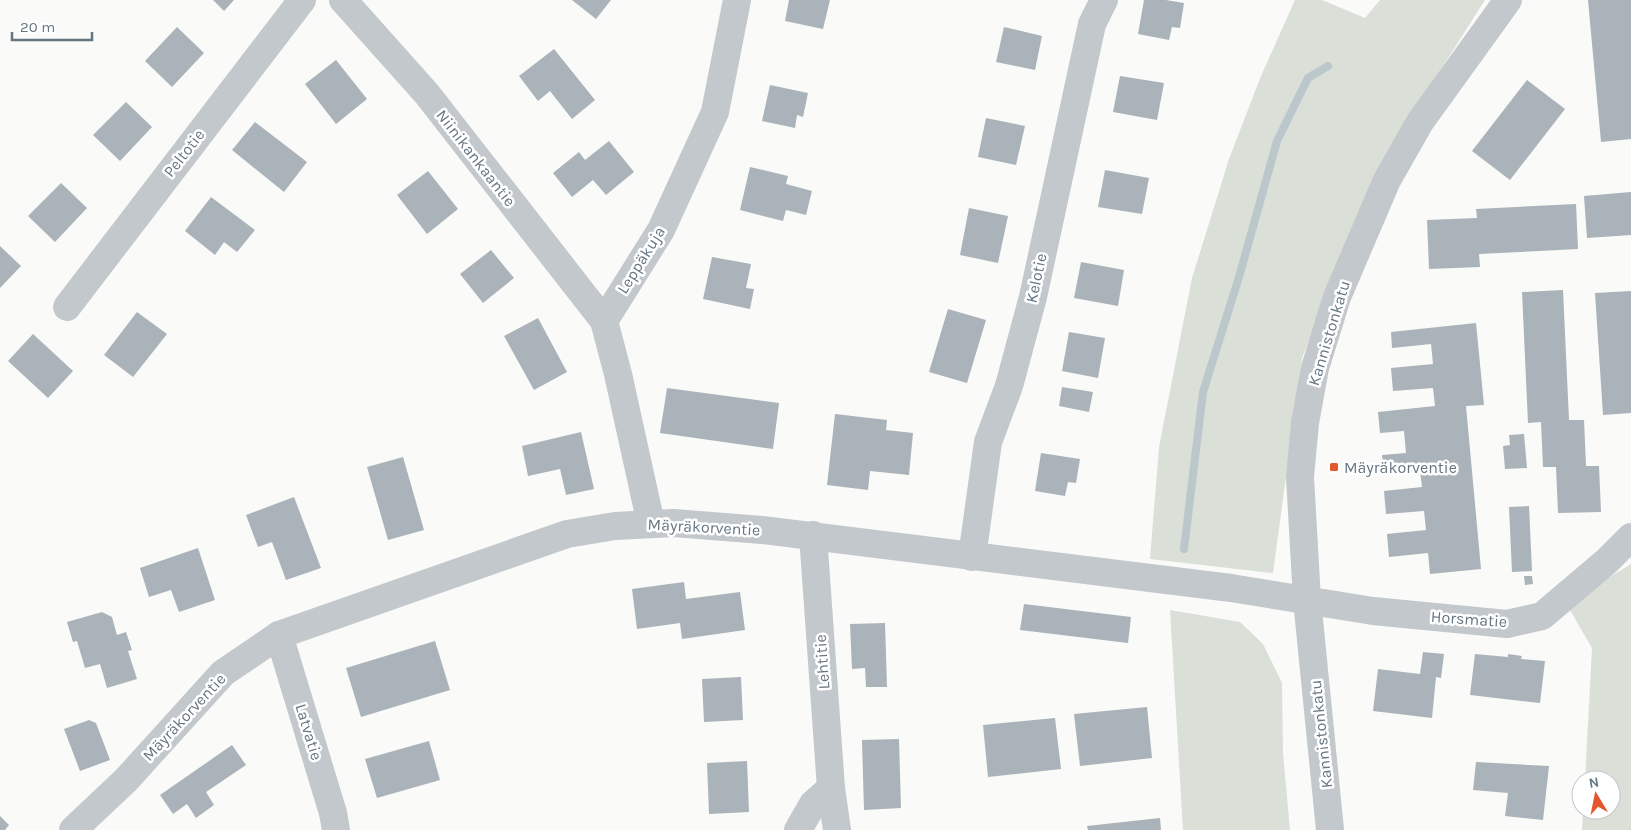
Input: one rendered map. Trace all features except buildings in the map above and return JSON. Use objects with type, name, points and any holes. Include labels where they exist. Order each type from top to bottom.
[{"type":"street","name":"Peltotie","points":[[67,307],[302,0]]},
{"type":"street","name":"Niinikankaantie","points":[[343,0],[427,94],[604,321]]},
{"type":"street","name":"Leppäkuja","points":[[604,321],[661,230],[715,112],[737,0]]},
{"type":"street","name":"Kelotie","points":[[972,557],[988,442],[1009,386],[1033,297],[1092,24],[1104,0]]},
{"type":"street","name":"Kannistonkatu","points":[[1330,830],[1307,600],[1300,477],[1305,423],[1315,368],[1337,298],[1387,180],[1420,122],[1508,0]]},
{"type":"street","points":[[604,321],[618,374],[651,524]]},
{"type":"street","name":"Mäyräkorventie","points":[[73,830],[126,780],[223,673],[279,635],[567,534],[674,523],[813,535],[972,557],[1231,588],[1307,600]]},
{"type":"street","name":"Lehtitie","points":[[813,535],[831,788],[837,830]]},
{"type":"street","name":"Horsmatie","points":[[1307,600],[1373,611],[1507,624],[1542,616],[1608,561],[1631,537]]},
{"type":"street","name":"Latvatie","points":[[279,635],[333,813],[336,830]]},
{"type":"street","points":[[798,830],[813,804],[831,788]]},
{"type":"shaded area","points":[[1295,0],[1322,0],[1365,18],[1380,0],[1485,0],[1375,173],[1302,358],[1273,573],[1150,559],[1159,447],[1192,278],[1229,159],[1261,76]]},
{"type":"shaded area","points":[[1631,564],[1631,830],[1582,830],[1582,820],[1621,820],[1621,770],[1586,770],[1592,648],[1563,598],[1592,588]]},
{"type":"shaded area","points":[[1170,610],[1240,622],[1263,644],[1282,683],[1283,753],[1290,830],[1183,830]]},
{"type":"waterway","points":[[1184,549],[1203,392],[1239,277],[1277,141],[1308,78],[1328,66]]},
{"type":"place","name":"Mäyräkorventie","points":[[1334,467]]}]
